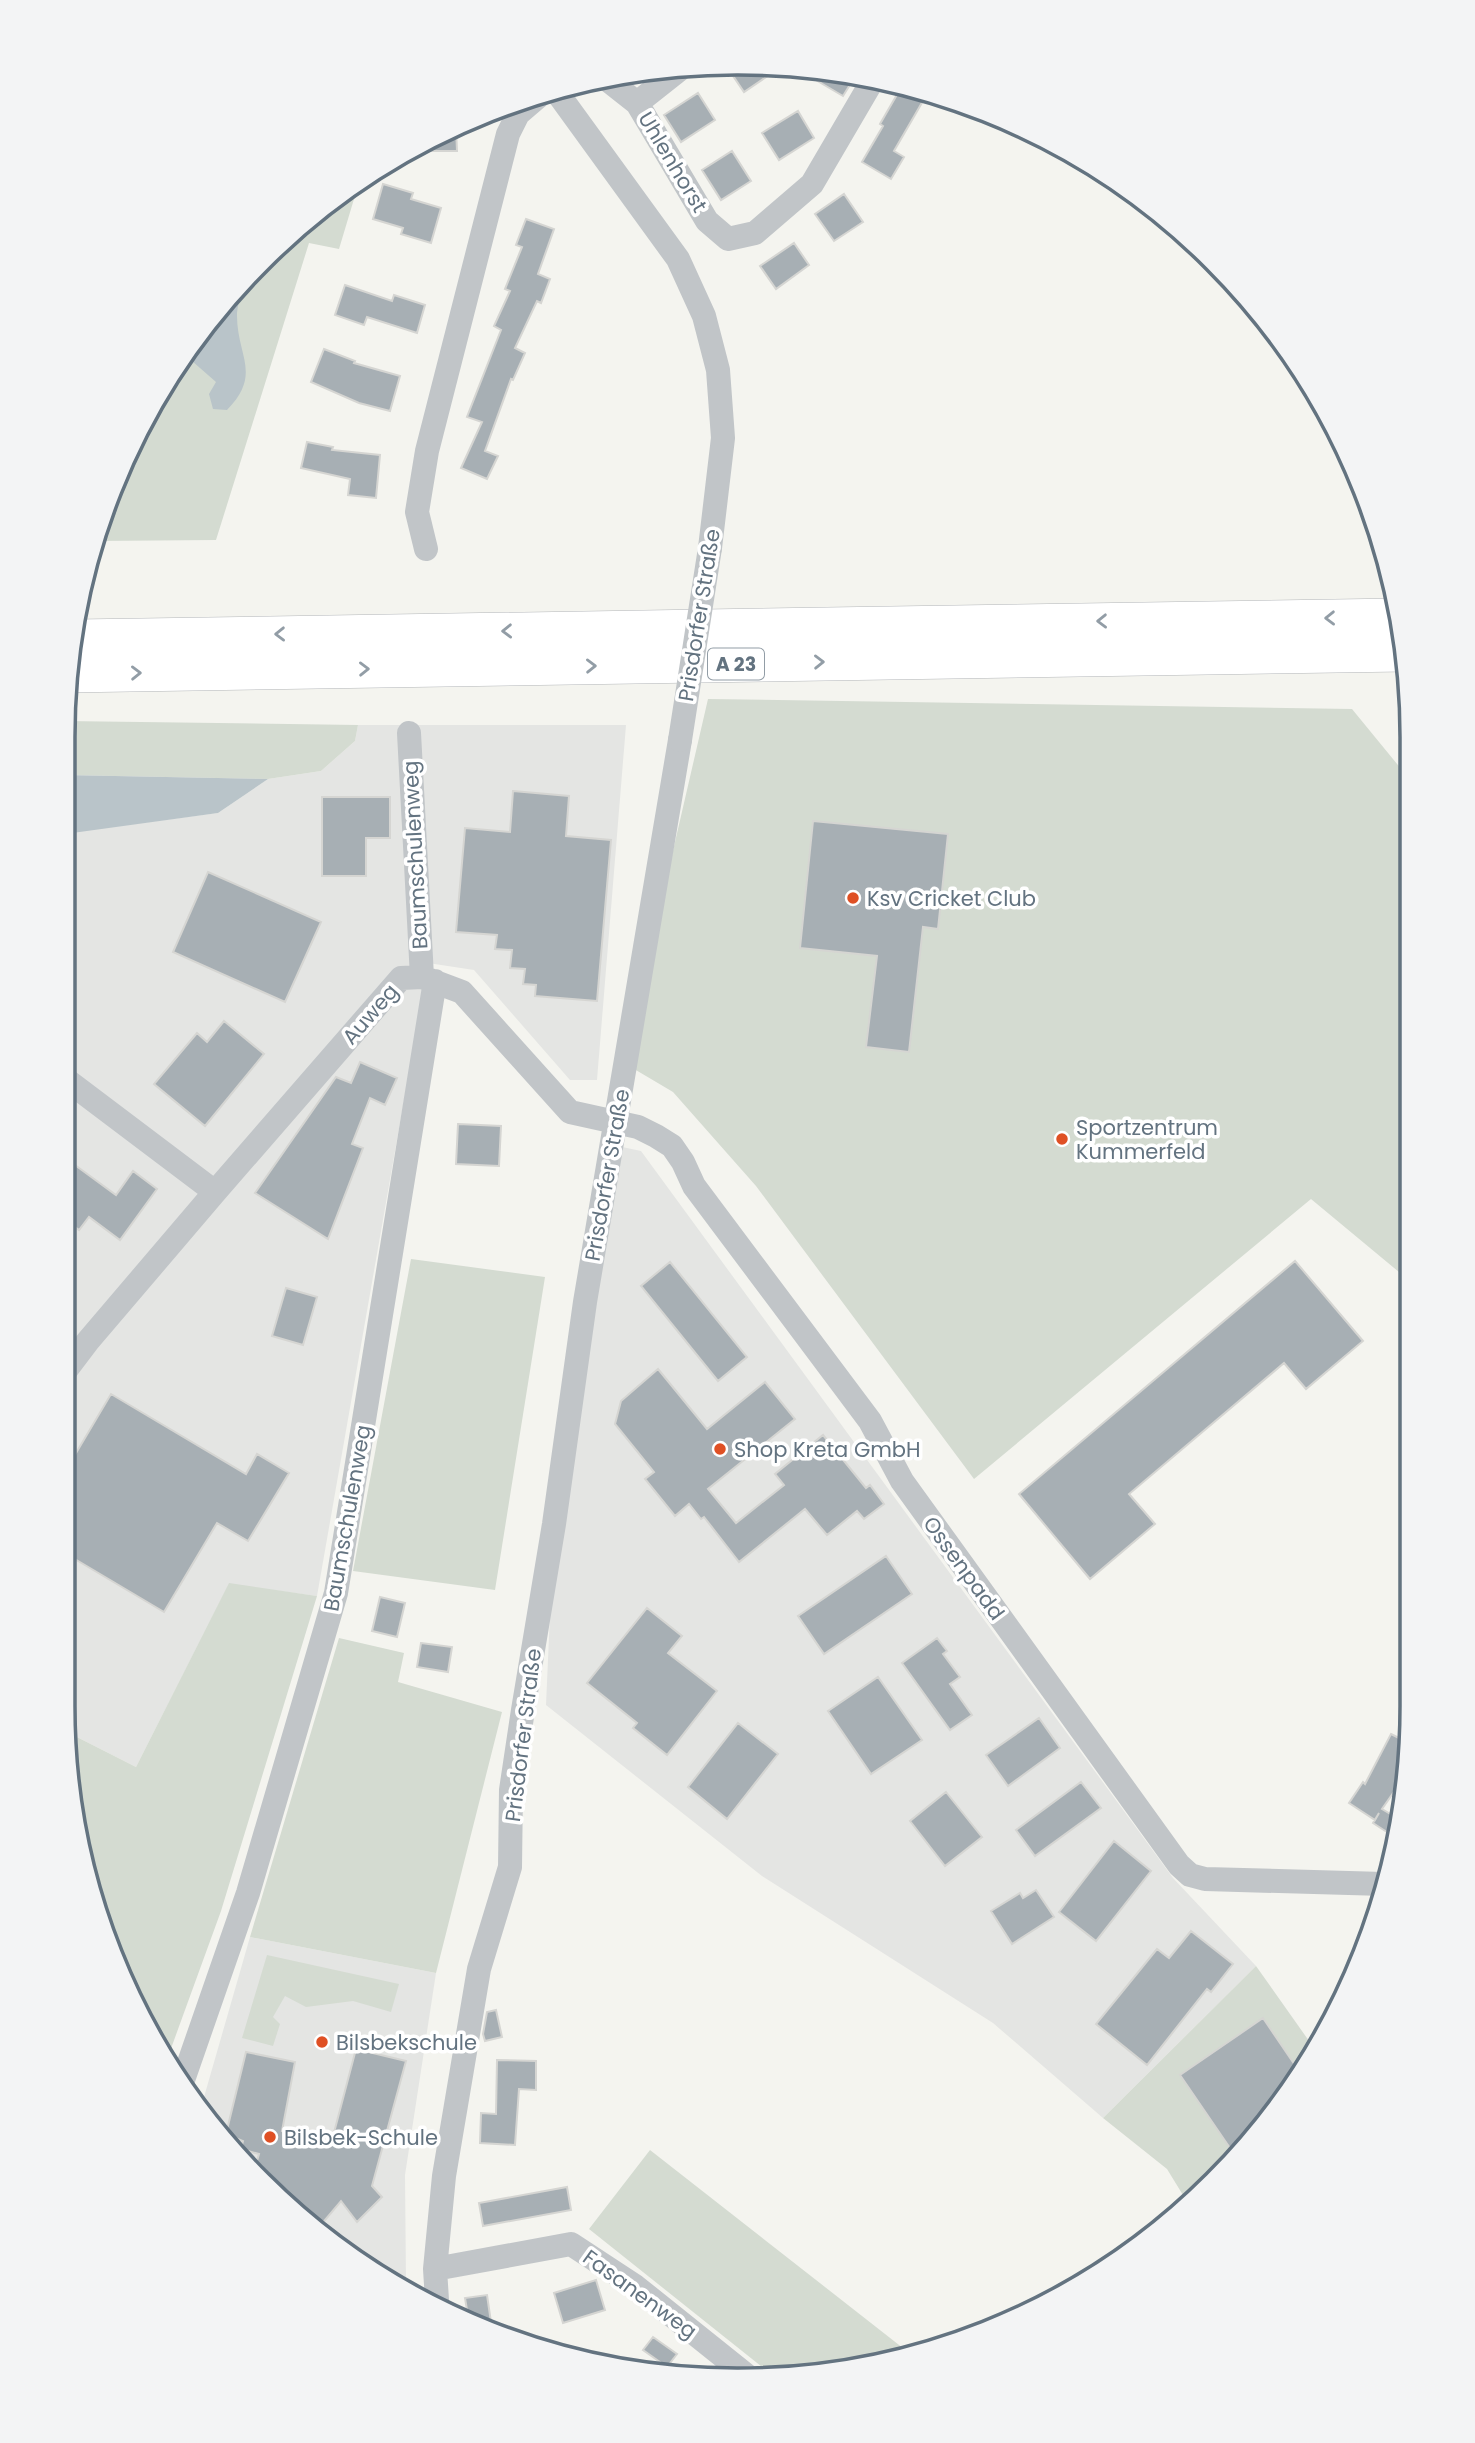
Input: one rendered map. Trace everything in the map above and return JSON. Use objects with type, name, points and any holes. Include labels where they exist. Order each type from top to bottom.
[{"type":"highway","name":"A 23","points":[[83,638],[1388,617]]},
{"type":"highway","name":"A 23","points":[[79,674],[1394,653]]},
{"type":"street","points":[[617,87],[638,103],[667,80]]},
{"type":"street","name":"Uhlenhorst","points":[[638,103],[708,221],[728,239],[755,233],[812,184],[868,88]]},
{"type":"street","name":"Prisdorfer Straße","points":[[437,2295],[436,2269],[444,2176],[479,1969],[510,1867],[512,1790],[523,1710],[554,1524],[585,1302],[680,740],[710,548],[723,438],[718,370],[704,316],[678,259],[562,99]]},
{"type":"street","points":[[426,549],[417,512],[426,451],[508,134],[520,112]]},
{"type":"street","name":"Baumschulenweg","points":[[186,2071],[248,1893],[336,1593],[428,979],[409,733]]},
{"type":"street","name":"Auweg","points":[[75,1359],[215,1192],[401,978],[428,979]]},
{"type":"street","points":[[428,979],[462,992],[570,1112],[617,1123]]},
{"type":"street","points":[[75,1086],[215,1192]]},
{"type":"street","name":"Ossenpadd","points":[[617,1123],[638,1127],[672,1146],[694,1186],[870,1421],[902,1481],[1179,1865],[1190,1875],[1205,1879],[1375,1884]]},
{"type":"street","name":"Fasanenweg","points":[[436,2269],[571,2244],[635,2286],[737,2368]]},
{"type":"shaded area","points":[[354,198],[339,249],[309,243],[216,540],[105,541],[126,484],[164,406],[212,334],[269,269],[334,212]]},
{"type":"shaded area","points":[[239,302],[238,328],[246,374],[238,397],[227,410],[213,409],[209,394],[216,382],[193,362]]},
{"type":"shaded area","name":"Sportzentrum Kummerfeld","points":[[708,699],[1352,709],[1400,768],[1400,1273],[1311,1199],[974,1479],[756,1186],[673,1092],[624,1063]]},
{"type":"shaded area","points":[[76,721],[358,725],[355,741],[321,771],[268,779],[75,775]]},
{"type":"shaded area","points":[[358,725],[626,725],[597,1080],[570,1080],[474,970],[428,963],[317,1596],[229,1584],[136,1767],[76,1737],[75,832],[218,813],[268,779],[321,771],[355,741]]},
{"type":"shaded area","points":[[75,775],[268,779],[218,813],[75,833]]},
{"type":"shaded area","points":[[608,1144],[641,1151],[1173,1878],[1256,1966],[1103,2118],[993,2023],[762,1876],[546,1705],[554,1524]]},
{"type":"shaded area","points":[[411,1259],[545,1277],[495,1590],[353,1571]]},
{"type":"shaded area","points":[[229,1583],[317,1596],[221,1911],[171,2048],[144,1998],[110,1918],[88,1835],[76,1737],[136,1767]]},
{"type":"shaded area","points":[[339,1638],[404,1653],[398,1682],[502,1712],[436,1973],[250,1937]]},
{"type":"shaded area","name":"Bilsbekschule","points":[[250,1937],[436,1973],[405,2175],[406,2279],[334,2231],[301,2203],[269,2174],[204,2097]]},
{"type":"shaded area","points":[[267,1955],[399,1984],[391,2012],[353,2001],[306,2007],[285,1996],[273,2017],[280,2024],[273,2046],[242,2038]]},
{"type":"shaded area","points":[[1256,1966],[1309,2041],[1263,2109],[1206,2174],[1183,2195],[1167,2169],[1103,2118]]},
{"type":"shaded area","points":[[650,2150],[901,2347],[824,2362],[762,2367],[589,2229]]},
{"type":"building","points":[[733,75],[767,76],[744,92]]},
{"type":"building","points":[[816,80],[850,85],[843,96]]},
{"type":"building","points":[[698,93],[715,120],[681,142],[664,115]]},
{"type":"building","points":[[897,95],[922,102],[894,151],[904,157],[891,179],[862,162],[883,126],[880,124]]},
{"type":"building","points":[[798,111],[814,138],[779,160],[762,133]]},
{"type":"building","points":[[456,139],[457,151],[431,151]]},
{"type":"building","points":[[732,151],[751,181],[721,200],[702,170]]},
{"type":"building","points":[[383,184],[413,193],[411,199],[441,208],[431,243],[401,234],[403,228],[373,219]]},
{"type":"building","points":[[844,194],[863,222],[834,241],[815,214]]},
{"type":"building","points":[[526,219],[554,229],[538,274],[550,279],[541,303],[537,301],[515,348],[525,353],[513,380],[511,379],[485,451],[498,456],[487,479],[461,468],[482,422],[467,417],[501,330],[494,326],[510,291],[505,289],[522,247],[516,245]]},
{"type":"building","points":[[794,243],[809,265],[776,289],[760,266]]},
{"type":"building","points":[[345,285],[392,301],[394,295],[425,305],[417,333],[367,317],[364,325],[335,315]]},
{"type":"building","points":[[324,349],[355,361],[354,363],[400,376],[390,411],[359,403],[311,382]]},
{"type":"building","points":[[307,442],[333,447],[332,450],[380,455],[376,498],[348,495],[350,479],[301,468]]},
{"type":"building","points":[[513,791],[569,796],[566,836],[611,840],[597,1001],[535,996],[536,985],[523,984],[525,969],[510,968],[512,950],[495,949],[497,935],[456,932],[465,828],[510,832]]},
{"type":"building","points":[[322,797],[390,797],[390,838],[366,838],[366,876],[322,876]]},
{"type":"building","points":[[813,821],[948,834],[938,929],[923,927],[909,1052],[866,1047],[877,956],[800,948]]},
{"type":"building","points":[[208,872],[321,922],[285,1002],[173,952]]},
{"type":"building","points":[[224,1021],[264,1054],[205,1126],[154,1084],[197,1033],[207,1042]]},
{"type":"building","points":[[360,1062],[397,1078],[385,1105],[370,1098],[352,1144],[363,1148],[328,1239],[255,1193],[336,1077],[351,1083]]},
{"type":"building","points":[[458,1124],[501,1126],[499,1166],[456,1164]]},
{"type":"building","points":[[75,1165],[116,1195],[133,1171],[157,1189],[120,1240],[89,1217],[79,1230],[75,1227]]},
{"type":"building","points":[[1295,1261],[1363,1341],[1306,1389],[1284,1363],[1129,1494],[1155,1524],[1090,1579],[1019,1494]]},
{"type":"building","points":[[670,1262],[747,1357],[718,1381],[641,1286]]},
{"type":"building","points":[[286,1288],[317,1297],[303,1345],[272,1336]]},
{"type":"building","points":[[658,1369],[707,1429],[765,1382],[795,1419],[708,1489],[736,1523],[784,1485],[775,1474],[823,1435],[866,1488],[870,1485],[884,1504],[864,1519],[857,1511],[827,1535],[805,1509],[739,1562],[704,1517],[701,1519],[689,1504],[675,1516],[645,1479],[654,1472],[615,1424],[621,1401]]},
{"type":"building","points":[[111,1394],[246,1474],[257,1454],[289,1473],[248,1541],[217,1523],[164,1612],[75,1559],[75,1455]]},
{"type":"building","points":[[886,1556],[912,1594],[824,1654],[798,1616]]},
{"type":"building","points":[[380,1597],[405,1603],[397,1637],[372,1631]]},
{"type":"building","points":[[647,1608],[682,1636],[668,1653],[717,1691],[667,1755],[633,1728],[637,1723],[587,1683]]},
{"type":"building","points":[[937,1638],[947,1651],[943,1654],[960,1677],[950,1684],[972,1715],[950,1730],[902,1663]]},
{"type":"building","points":[[421,1643],[452,1647],[448,1672],[417,1667]]},
{"type":"building","points":[[878,1677],[922,1740],[871,1774],[828,1711]]},
{"type":"building","points":[[1039,1718],[1060,1748],[1008,1786],[986,1755]]},
{"type":"building","points":[[738,1723],[778,1754],[727,1819],[688,1787]]},
{"type":"building","points":[[1391,1734],[1399,1738],[1394,1792],[1382,1809],[1390,1814],[1387,1832],[1373,1823],[1375,1820],[1349,1803],[1363,1782],[1365,1784]]},
{"type":"building","points":[[1081,1782],[1101,1808],[1035,1856],[1016,1830]]},
{"type":"building","points":[[946,1792],[982,1837],[945,1866],[910,1821]]},
{"type":"building","points":[[1114,1841],[1151,1871],[1096,1941],[1059,1912]]},
{"type":"building","points":[[1036,1890],[1054,1917],[1012,1944],[991,1911],[1020,1893],[1023,1898]]},
{"type":"building","points":[[1191,1931],[1233,1964],[1211,1992],[1207,1989],[1147,2065],[1096,2024],[1157,1949],[1169,1958]]},
{"type":"building","points":[[496,2010],[502,2037],[485,2041],[483,2034],[487,2012]]},
{"type":"building","points":[[1263,2018],[1294,2064],[1263,2109],[1230,2148],[1180,2075]]},
{"type":"building","name":"Bilsbek-Schule","points":[[356,2049],[406,2061],[372,2186],[382,2197],[357,2222],[341,2201],[323,2222],[274,2178],[257,2161],[259,2154],[248,2151],[242,2144],[243,2141],[228,2127],[246,2052],[295,2062],[282,2131],[331,2144]]},
{"type":"building","points":[[497,2060],[536,2061],[536,2090],[519,2089],[515,2145],[480,2143],[481,2113],[496,2114]]},
{"type":"building","points":[[567,2187],[571,2210],[483,2226],[479,2203]]},
{"type":"building","points":[[596,2280],[605,2310],[563,2323],[554,2293]]},
{"type":"building","points":[[487,2295],[491,2320],[467,2309],[465,2298]]},
{"type":"building","points":[[653,2337],[677,2354],[670,2364],[661,2363],[643,2350]]},
{"type":"place","name":"Ksv Cricket Club","points":[[853,898]]},
{"type":"place","name":"Sportzentrum Kummerfeld","points":[[1062,1139]]},
{"type":"place","name":"Shop Kreta GmbH","points":[[720,1449]]},
{"type":"place","name":"Bilsbekschule","points":[[322,2042]]},
{"type":"place","name":"Bilsbek-Schule","points":[[270,2137]]}]
